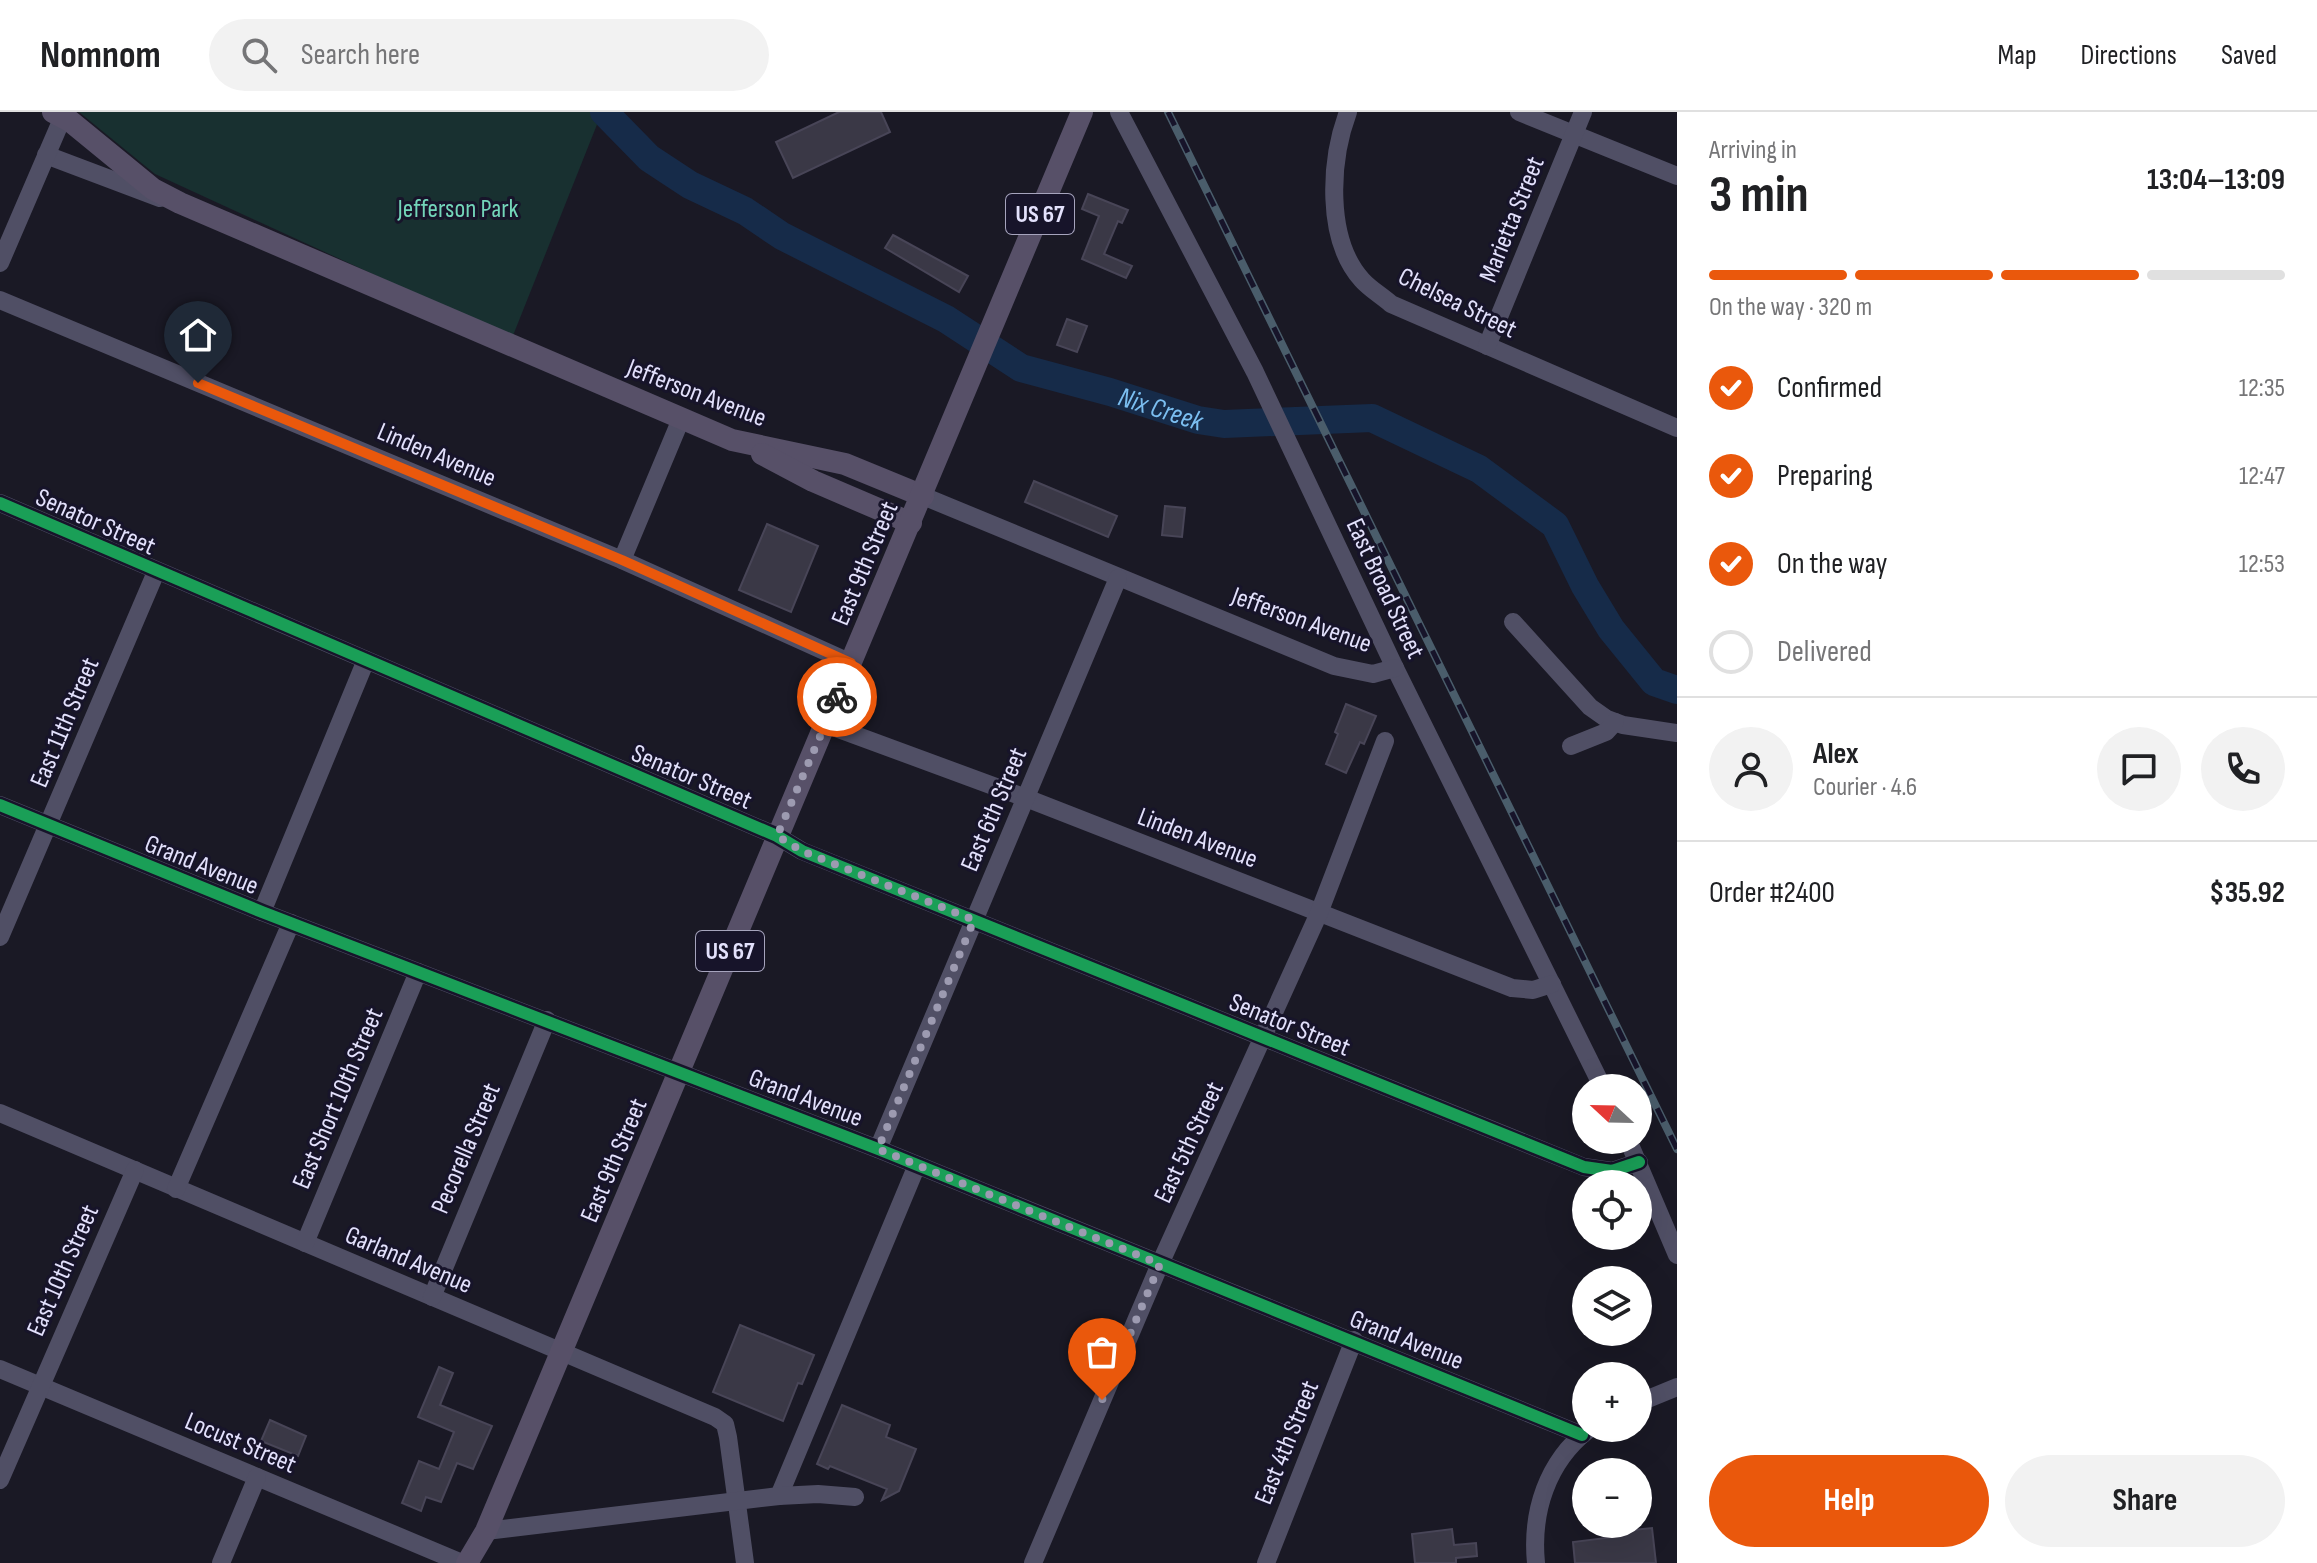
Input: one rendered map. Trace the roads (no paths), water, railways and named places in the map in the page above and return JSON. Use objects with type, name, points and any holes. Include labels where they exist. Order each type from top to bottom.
[{"type":"main road","name":"East 9th Street","points":[[464,1563],[486,1531],[1082,112]]},
{"type":"main road","name":"Jefferson Avenue","points":[[60,113],[153,189],[180,203],[743,444],[845,464],[923,496]]},
{"type":"main road","points":[[743,444],[804,477],[911,523]]},
{"type":"main road","name":"US 67","points":[[483,1563],[486,1531]]},
{"type":"street","name":"East Broad Street","points":[[1119,112],[1255,372],[1395,668],[1596,1074]]},
{"type":"street","name":"Chelsea Street","points":[[1348,112],[1341,131],[1334,173],[1335,213],[1344,247],[1361,279],[1391,304],[1677,428]]},
{"type":"street","points":[[1519,112],[1677,176]]},
{"type":"street","name":"Marietta Street","points":[[1487,346],[1583,112]]},
{"type":"street","points":[[0,263],[46,155],[60,113]]},
{"type":"street","points":[[46,155],[140,192],[180,203]]},
{"type":"street","name":"Linden Avenue","points":[[0,300],[622,560],[851,663]]},
{"type":"street","points":[[622,560],[681,419]]},
{"type":"street","name":"Jefferson Avenue","points":[[923,496],[1334,666],[1373,674],[1395,668]]},
{"type":"street","name":"Senator Street","points":[[0,503],[777,836],[802,851],[1584,1167],[1612,1171],[1639,1162]]},
{"type":"street","name":"East 11th Street","points":[[0,937],[156,572]]},
{"type":"street","name":"East 6th Street","points":[[878,1149],[1118,578]]},
{"type":"street","points":[[1513,622],[1590,707],[1615,722],[1677,733]]},
{"type":"street","points":[[262,912],[366,660]]},
{"type":"street","points":[[1571,746],[1606,732],[1615,722]]},
{"type":"street","name":"Linden Avenue","points":[[825,724],[1026,798],[1512,988],[1533,990],[1552,984]]},
{"type":"street","name":"East 5th Street","points":[[1033,1563],[1160,1264],[1319,913],[1385,741]]},
{"type":"street","name":"Grand Avenue","points":[[0,805],[262,912],[878,1149],[1160,1264],[1572,1426]]},
{"type":"street","points":[[176,1189],[291,923]]},
{"type":"street","name":"East Short 10th Street","points":[[305,1243],[418,972]]},
{"type":"street","name":"Pecorella Street","points":[[432,1297],[547,1020]]},
{"type":"street","name":"Garland Avenue","points":[[0,1113],[715,1417],[725,1424],[736,1501]]},
{"type":"street","points":[[1635,1154],[1677,1255]]},
{"type":"street","points":[[779,1496],[917,1165]]},
{"type":"street","name":"East 10th Street","points":[[0,1480],[135,1170]]},
{"type":"street","name":"East 4th Street","points":[[1266,1563],[1354,1340]]},
{"type":"street","name":"Locust Street","points":[[0,1369],[464,1563]]},
{"type":"street","points":[[1668,1396],[1677,1387]]},
{"type":"street","points":[[1536,1563],[1536,1523],[1545,1486],[1560,1459],[1576,1442]]},
{"type":"street","points":[[221,1563],[257,1477]]},
{"type":"street","points":[[486,1531],[779,1496],[818,1494],[855,1497]]},
{"type":"street","points":[[736,1501],[745,1563]]},
{"type":"waterway","name":"Nix Creek","points":[[604,112],[649,158],[690,185],[745,211],[782,236],[946,319],[1021,368],[1198,420],[1224,424],[1372,418],[1479,469],[1555,525],[1585,586],[1611,629],[1654,682],[1677,690]]},
{"type":"railway","points":[[1168,112],[1677,1149]]},
{"type":"park label","name":"Jefferson Park","points":[[458,208]]}]
